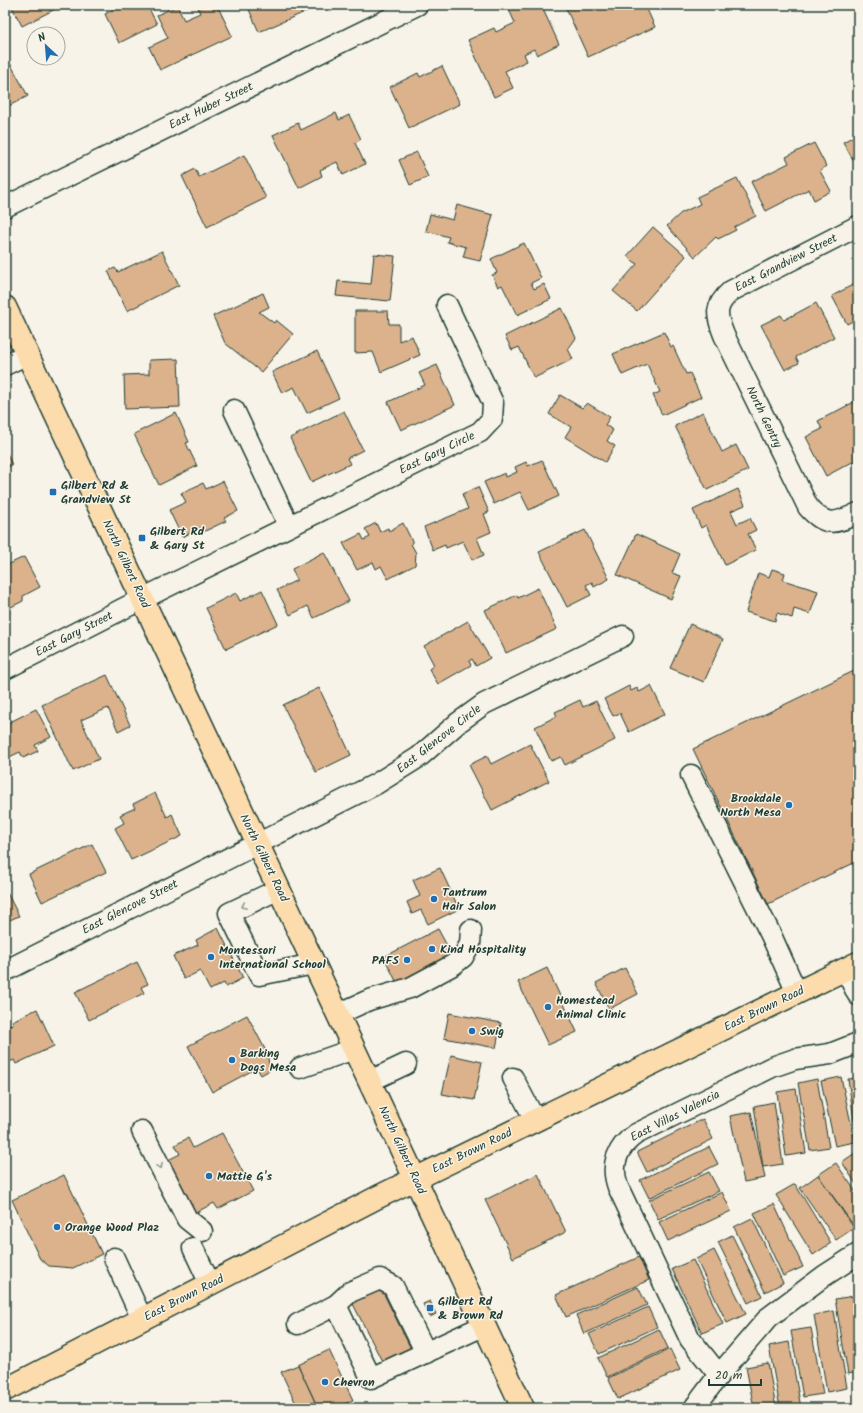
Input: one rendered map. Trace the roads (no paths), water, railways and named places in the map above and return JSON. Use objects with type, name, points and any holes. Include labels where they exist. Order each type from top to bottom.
[{"type":"main road","name":"North Gilbert Road","points":[[5,307],[256,844],[279,889],[370,1081],[523,1408]]},
{"type":"main road","name":"East Brown Road","points":[[5,1390],[415,1178],[852,966]]},
{"type":"street","name":"East Huber Street","points":[[5,206],[417,5]]},
{"type":"street","name":"East Grandview Street","points":[[718,306],[723,298],[741,286],[858,226]]},
{"type":"street","name":"East Gary Circle","points":[[142,598],[473,437],[487,427],[492,419],[493,403],[448,305]]},
{"type":"street","name":"North Gentry","points":[[718,306],[718,316],[724,335],[802,498],[815,516],[824,521],[833,522],[858,513]]},
{"type":"street","points":[[5,365],[27,354]]},
{"type":"street","points":[[234,410],[289,526]]},
{"type":"street","name":"East Gary Street","points":[[5,669],[142,598]]},
{"type":"street","name":"East Glencove Circle","points":[[256,844],[390,776],[419,756],[459,722],[484,704],[623,636]]},
{"type":"street","points":[[691,775],[771,935],[797,993]]},
{"type":"street","name":"East Glencove Street","points":[[5,971],[256,844]]},
{"type":"street","points":[[279,889],[229,913],[259,976],[314,964]]},
{"type":"street","points":[[338,1014],[369,1000],[410,988],[453,965],[463,957],[470,944],[471,930]]},
{"type":"street","points":[[852,966],[858,995]]},
{"type":"street","name":"East Villas Valencia","points":[[719,1375],[690,1339],[618,1187],[614,1171],[618,1153],[622,1145],[636,1134],[772,1067],[795,1060],[830,1054],[858,1043]]},
{"type":"street","points":[[300,1068],[354,1049]]},
{"type":"street","points":[[370,1081],[406,1064]]},
{"type":"street","points":[[514,1078],[534,1120]]},
{"type":"street","points":[[142,1131],[187,1219],[202,1230]]},
{"type":"street","points":[[193,1248],[210,1284]]},
{"type":"street","points":[[694,1408],[719,1375],[770,1317],[824,1276],[858,1254]]},
{"type":"street","points":[[114,1258],[142,1319]]},
{"type":"street","points":[[298,1324],[336,1305],[350,1292],[380,1279],[393,1286],[426,1353]]},
{"type":"street","points":[[336,1305],[371,1378],[484,1325]]},
{"type":"place","name":"Gilbert Rd & Grandview St","points":[[53,492]]},
{"type":"place","name":"Gilbert Rd & Gary St","points":[[142,538]]},
{"type":"place","name":"Brookdale North Mesa","points":[[789,805]]},
{"type":"place","name":"Tantrum Hair Salon","points":[[434,899]]},
{"type":"place","name":"Kind Hospitality","points":[[432,949]]},
{"type":"place","name":"Montessori International School","points":[[211,957]]},
{"type":"place","name":"PAFS","points":[[407,960]]},
{"type":"place","name":"Homestead Animal Clinic","points":[[548,1007]]},
{"type":"place","name":"Swig","points":[[472,1031]]},
{"type":"place","name":"Barking Dogs Mesa","points":[[232,1060]]},
{"type":"place","name":"Mattie G's","points":[[209,1176]]},
{"type":"place","name":"Orange Wood Plaz","points":[[57,1227]]},
{"type":"place","name":"Gilbert Rd & Brown Rd","points":[[430,1308]]},
{"type":"place","name":"Chevron","points":[[325,1382]]}]
